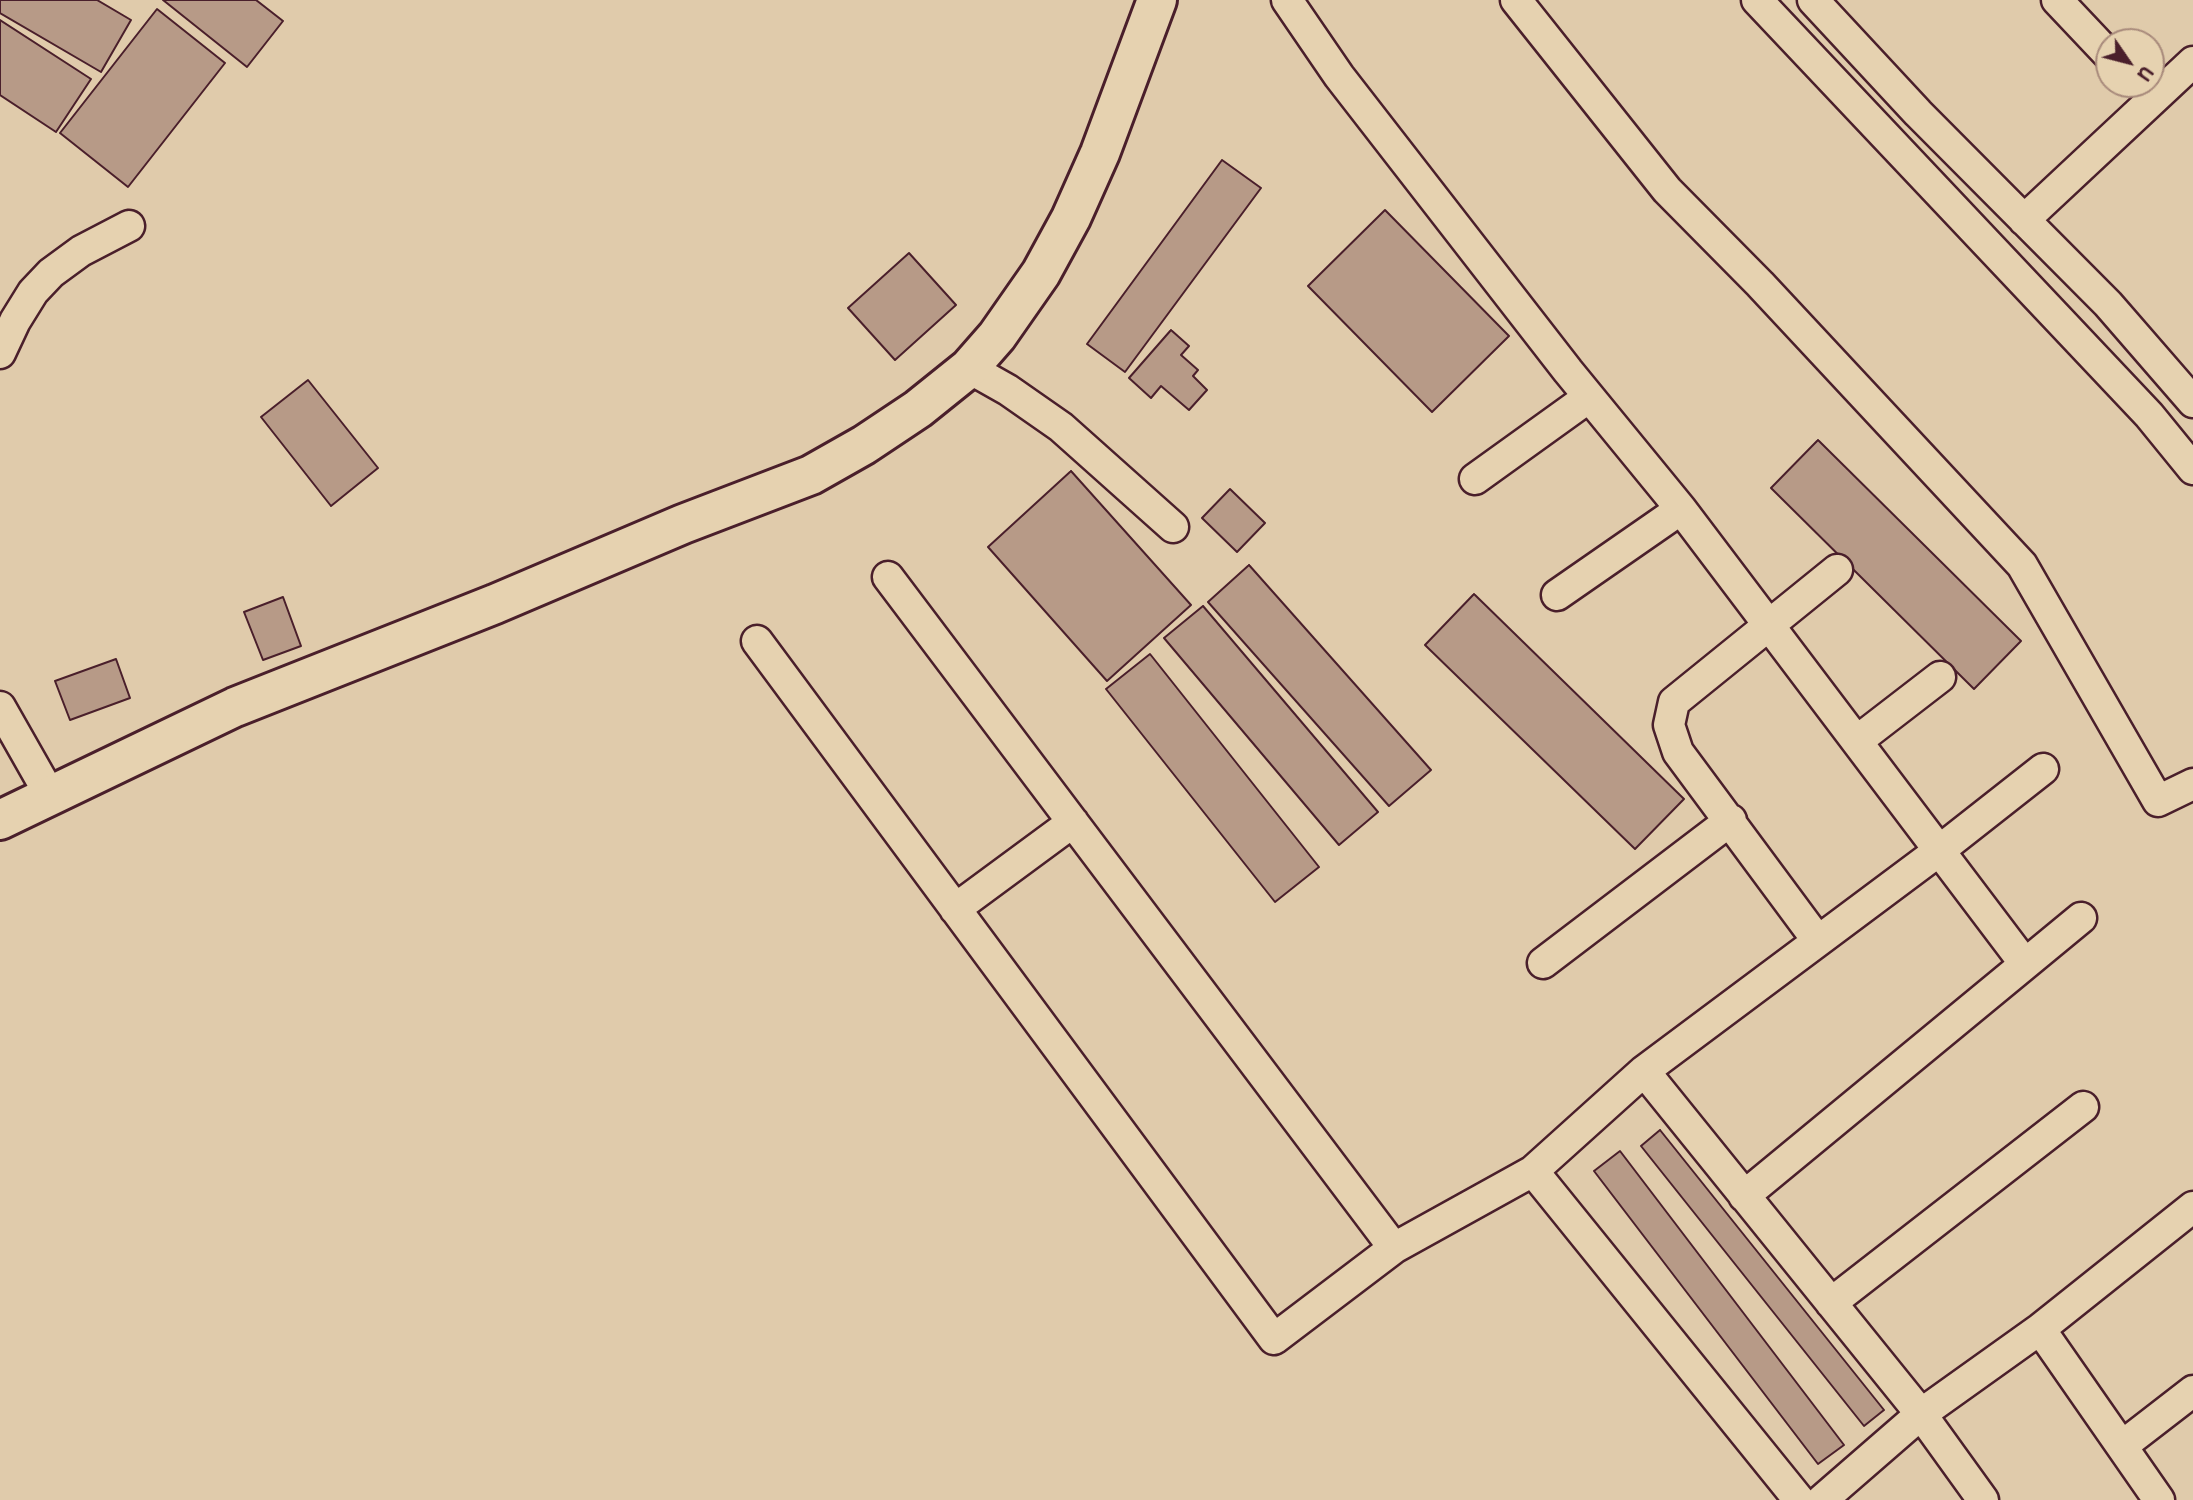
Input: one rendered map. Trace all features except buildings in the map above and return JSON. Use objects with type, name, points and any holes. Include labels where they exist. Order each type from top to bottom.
[{"type":"street","points":[[0,820],[235,707],[495,604],[683,524],[811,475],[864,445],[918,409],[969,368],[1018,307],[1072,218],[1100,153],[1157,0]]},
{"type":"street","points":[[1287,0],[1339,76],[1589,397],[1681,509],[2025,964]]},
{"type":"street","points":[[1516,0],[1667,190],[1760,284],[2022,565],[2158,801],[2193,784]]},
{"type":"street","points":[[1757,0],[2149,415],[2193,469]]},
{"type":"street","points":[[1813,0],[1918,113],[2108,304],[2193,402]]},
{"type":"street","points":[[2057,0],[2095,40]]},
{"type":"street","points":[[2165,80],[2193,62]]},
{"type":"street","points":[[2024,220],[2139,98]]},
{"type":"street","points":[[0,353],[33,292],[51,272],[81,251],[129,226]]},
{"type":"street","points":[[969,368],[1009,390],[1061,428],[1173,527]]},
{"type":"street","points":[[1475,479],[1589,397]]},
{"type":"street","points":[[1558,595],[1681,509]]},
{"type":"street","points":[[1818,941],[1731,820],[1678,752],[1669,725],[1674,702],[1837,570]]},
{"type":"street","points":[[888,577],[1394,1248]]},
{"type":"street","points":[[757,641],[1274,1339],[1394,1248],[1533,1171],[1644,1071],[1940,850],[2043,769]]},
{"type":"street","points":[[1857,741],[1940,677]]},
{"type":"street","points":[[0,708],[50,795]]},
{"type":"street","points":[[1543,963],[1731,820]]},
{"type":"street","points":[[955,909],[1073,822]]},
{"type":"street","points":[[1744,1196],[2081,918]]},
{"type":"street","points":[[1644,1071],[1921,1414],[1983,1500]]},
{"type":"street","points":[[1831,1303],[2083,1108]]},
{"type":"street","points":[[1533,1171],[1799,1500]]},
{"type":"street","points":[[1822,1500],[1921,1414],[2040,1329],[2193,1207]]},
{"type":"street","points":[[2040,1329],[2159,1500]]},
{"type":"street","points":[[2122,1446],[2193,1391]]}]
